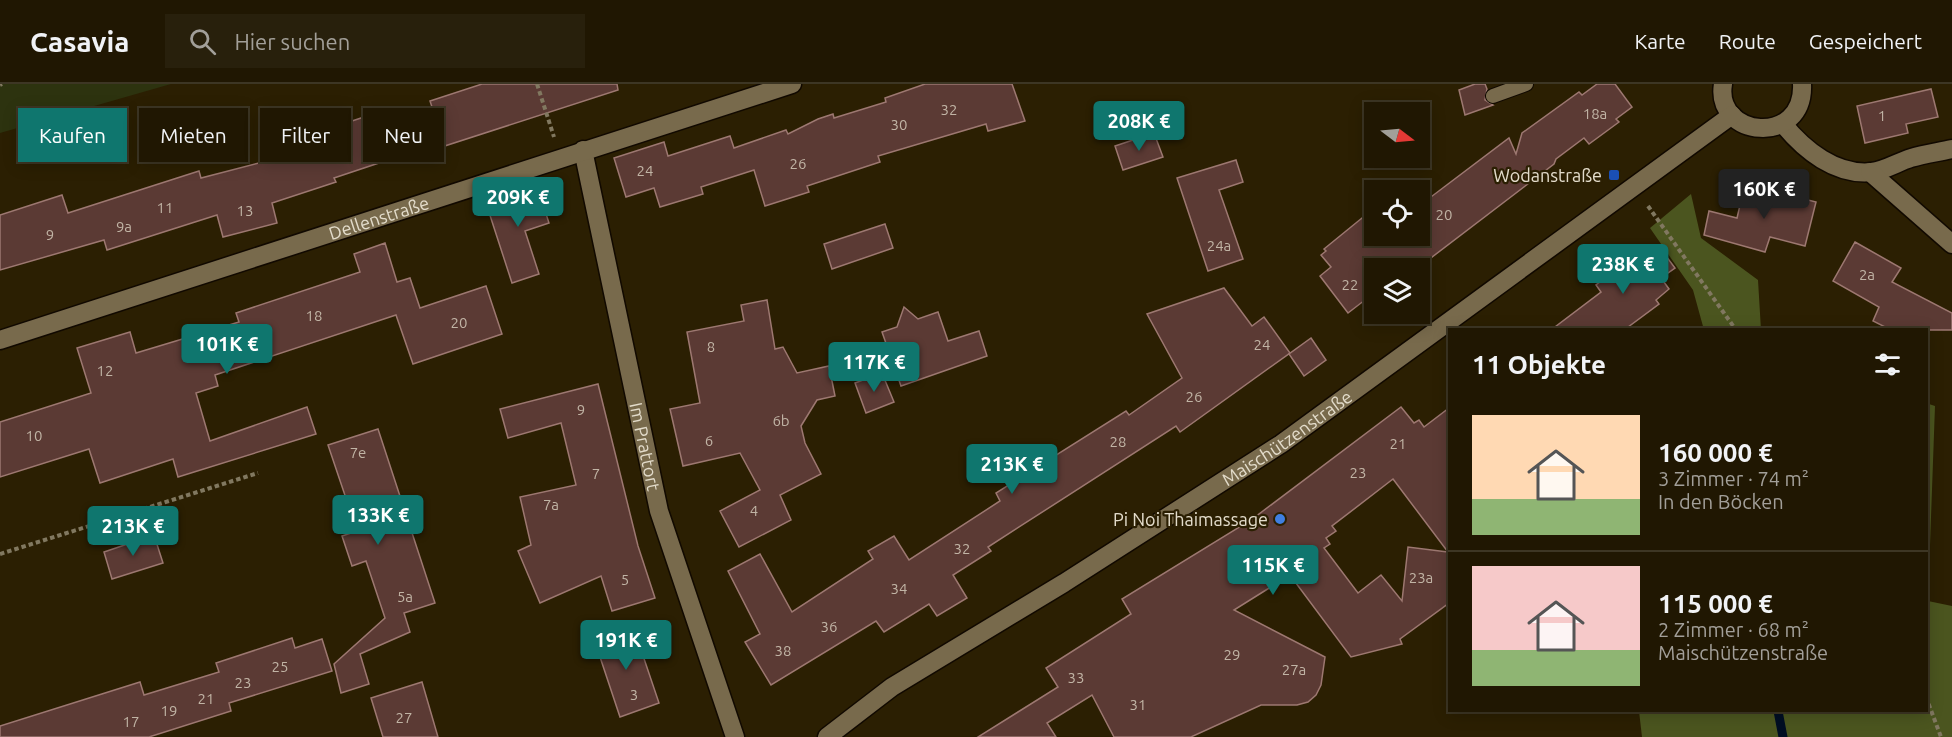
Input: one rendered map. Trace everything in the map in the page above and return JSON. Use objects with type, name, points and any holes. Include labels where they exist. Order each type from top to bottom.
[{"type":"street","name":"Dellenstraße","points":[[0,340],[792,84]]},
{"type":"street","points":[[1723,84],[1725,103],[1732,115],[1743,124],[1756,128],[1770,128],[1783,124],[1799,104],[1802,84]]},
{"type":"street","name":"Maischützenstraße","points":[[827,737],[892,687],[1064,584],[1281,444],[1732,115]]},
{"type":"street","points":[[1783,124],[1798,142],[1820,158],[1847,171],[1870,172],[1911,158],[1952,149]]},
{"type":"street","name":"Im Prattort","points":[[583,150],[659,511],[735,737]]},
{"type":"street","points":[[1870,172],[1952,244]]},
{"type":"lane","points":[[1492,96],[1526,84]]},
{"type":"path","points":[[537,84],[559,158]]},
{"type":"path","points":[[1634,186],[1736,328]]},
{"type":"path","points":[[0,554],[258,473]]},
{"type":"path","points":[[1928,702],[1941,737]]},
{"type":"green space","points":[[0,84],[171,84],[87,108],[18,108],[18,128],[0,133]]},
{"type":"green space","points":[[1691,194],[1701,238],[1758,280],[1761,328],[1703,328],[1693,290],[1650,228]]},
{"type":"green space","points":[[1928,404],[1935,406],[1928,601]]},
{"type":"green space","points":[[1928,601],[1952,606],[1952,737],[1642,737],[1639,712],[1928,712]]},
{"type":"building","points":[[482,84],[617,84],[618,90],[444,146],[444,108],[429,108],[432,107],[430,101]]},
{"type":"building","points":[[925,84],[1012,84],[1025,121],[988,131],[986,124],[878,156],[880,162],[807,186],[809,192],[765,206],[754,170],[701,187],[703,194],[660,207],[654,188],[626,197],[614,158],[664,142],[668,156],[730,136],[734,148],[786,130],[788,134],[833,114],[834,118],[886,102],[885,98]]},
{"type":"building","points":[[1475,84],[1485,84],[1487,89],[1485,100],[1493,105],[1465,115],[1459,90]]},
{"type":"building","points":[[1597,84],[1615,84],[1632,107],[1616,119],[1619,122],[1589,144],[1584,138],[1556,159],[1554,164],[1430,259],[1364,258],[1364,301],[1348,313],[1320,276],[1331,267],[1321,255],[1326,251],[1324,249],[1362,218],[1364,246],[1430,246],[1430,198],[1509,138],[1516,154],[1522,133],[1579,92],[1582,95]]},
{"type":"building","points":[[1931,89],[1938,117],[1906,124],[1908,133],[1865,143],[1857,106]]},
{"type":"building","points":[[363,117],[363,162],[382,162],[334,178],[336,182],[272,203],[277,223],[223,237],[217,215],[107,250],[104,240],[0,270],[0,215],[62,195],[68,213],[199,171],[201,178],[263,162],[351,162],[351,121]]},
{"type":"building","points":[[1154,133],[1163,157],[1123,170],[1115,146]]},
{"type":"building","points":[[1236,160],[1243,182],[1219,190],[1243,259],[1208,271],[1177,178]]},
{"type":"building","points":[[536,183],[549,223],[525,231],[539,274],[512,283],[485,200]]},
{"type":"building","points":[[1745,184],[1816,202],[1805,246],[1770,237],[1765,252],[1704,235],[1709,211],[1737,218]]},
{"type":"building","points":[[885,224],[893,248],[832,269],[824,244]]},
{"type":"building","points":[[1855,242],[1901,268],[1892,282],[1952,313],[1952,330],[1887,328],[1873,321],[1879,307],[1833,281]]},
{"type":"building","points":[[385,243],[397,282],[410,278],[420,308],[486,286],[502,334],[413,364],[396,315],[215,375],[218,386],[196,393],[210,441],[307,407],[316,434],[178,477],[173,459],[100,483],[89,449],[0,477],[0,422],[91,393],[77,348],[130,332],[136,353],[239,322],[236,313],[360,272],[354,254]]},
{"type":"building","points":[[1660,248],[1675,268],[1661,278],[1669,289],[1656,300],[1659,304],[1627,328],[1554,328],[1601,292],[1596,285],[1640,251],[1646,258]]},
{"type":"building","points":[[1224,288],[1252,326],[1264,317],[1290,353],[1180,432],[1176,426],[988,547],[991,551],[953,575],[967,598],[937,616],[929,604],[884,632],[876,621],[771,685],[745,642],[760,634],[728,571],[760,554],[792,612],[873,559],[868,551],[894,536],[909,560],[1000,501],[996,493],[1126,411],[1129,415],[1182,378],[1147,314]]},
{"type":"building","points":[[767,300],[775,349],[783,347],[797,373],[829,366],[835,396],[817,400],[801,426],[805,443],[821,474],[780,495],[791,520],[739,547],[720,511],[760,490],[740,453],[683,466],[670,409],[700,403],[687,332],[744,321],[741,305]]},
{"type":"building","points":[[904,307],[918,319],[938,312],[948,341],[979,331],[987,356],[901,386],[882,332],[897,327]]},
{"type":"building","points":[[1311,338],[1326,360],[1304,376],[1289,354]]},
{"type":"building","points":[[882,373],[894,402],[866,413],[855,383]]},
{"type":"building","points":[[598,384],[638,546],[655,598],[612,611],[601,576],[540,603],[518,551],[531,545],[520,497],[576,485],[561,423],[508,438],[500,409]]},
{"type":"building","points":[[1401,407],[1414,423],[1419,420],[1424,427],[1448,409],[1448,552],[1448,604],[1400,639],[1402,644],[1351,657],[1290,575],[1234,610],[1325,657],[1321,685],[1316,695],[1308,702],[1297,705],[1261,705],[1191,737],[1114,737],[1092,695],[1047,723],[1056,737],[978,737],[1058,687],[1046,668],[1131,614],[1122,599],[1251,520]],"holes":[[[1393,479],[1448,552],[1408,547],[1402,601],[1381,575],[1358,593],[1324,548],[1330,544],[1326,538],[1336,531],[1332,526]]]},
{"type":"building","points":[[378,429],[435,603],[404,613],[410,632],[360,654],[369,684],[341,693],[334,664],[385,618],[366,561],[352,566],[342,536],[357,531],[328,445]]},
{"type":"building","points":[[154,535],[163,563],[112,579],[104,552]]},
{"type":"building","points":[[633,626],[659,703],[620,717],[594,639]]},
{"type":"building","points":[[292,638],[295,648],[322,639],[332,671],[229,703],[231,711],[149,737],[0,737],[0,726],[140,682],[144,695],[219,672],[216,663]]},
{"type":"building","points":[[422,682],[438,737],[383,737],[371,698]]},
{"type":"waterway","points":[[1778,712],[1783,737]]},
{"type":"place","name":"Wodanstraße","points":[[1614,175]]},
{"type":"place","name":"Pi Noi Thaimassage","points":[[1280,519]]}]
